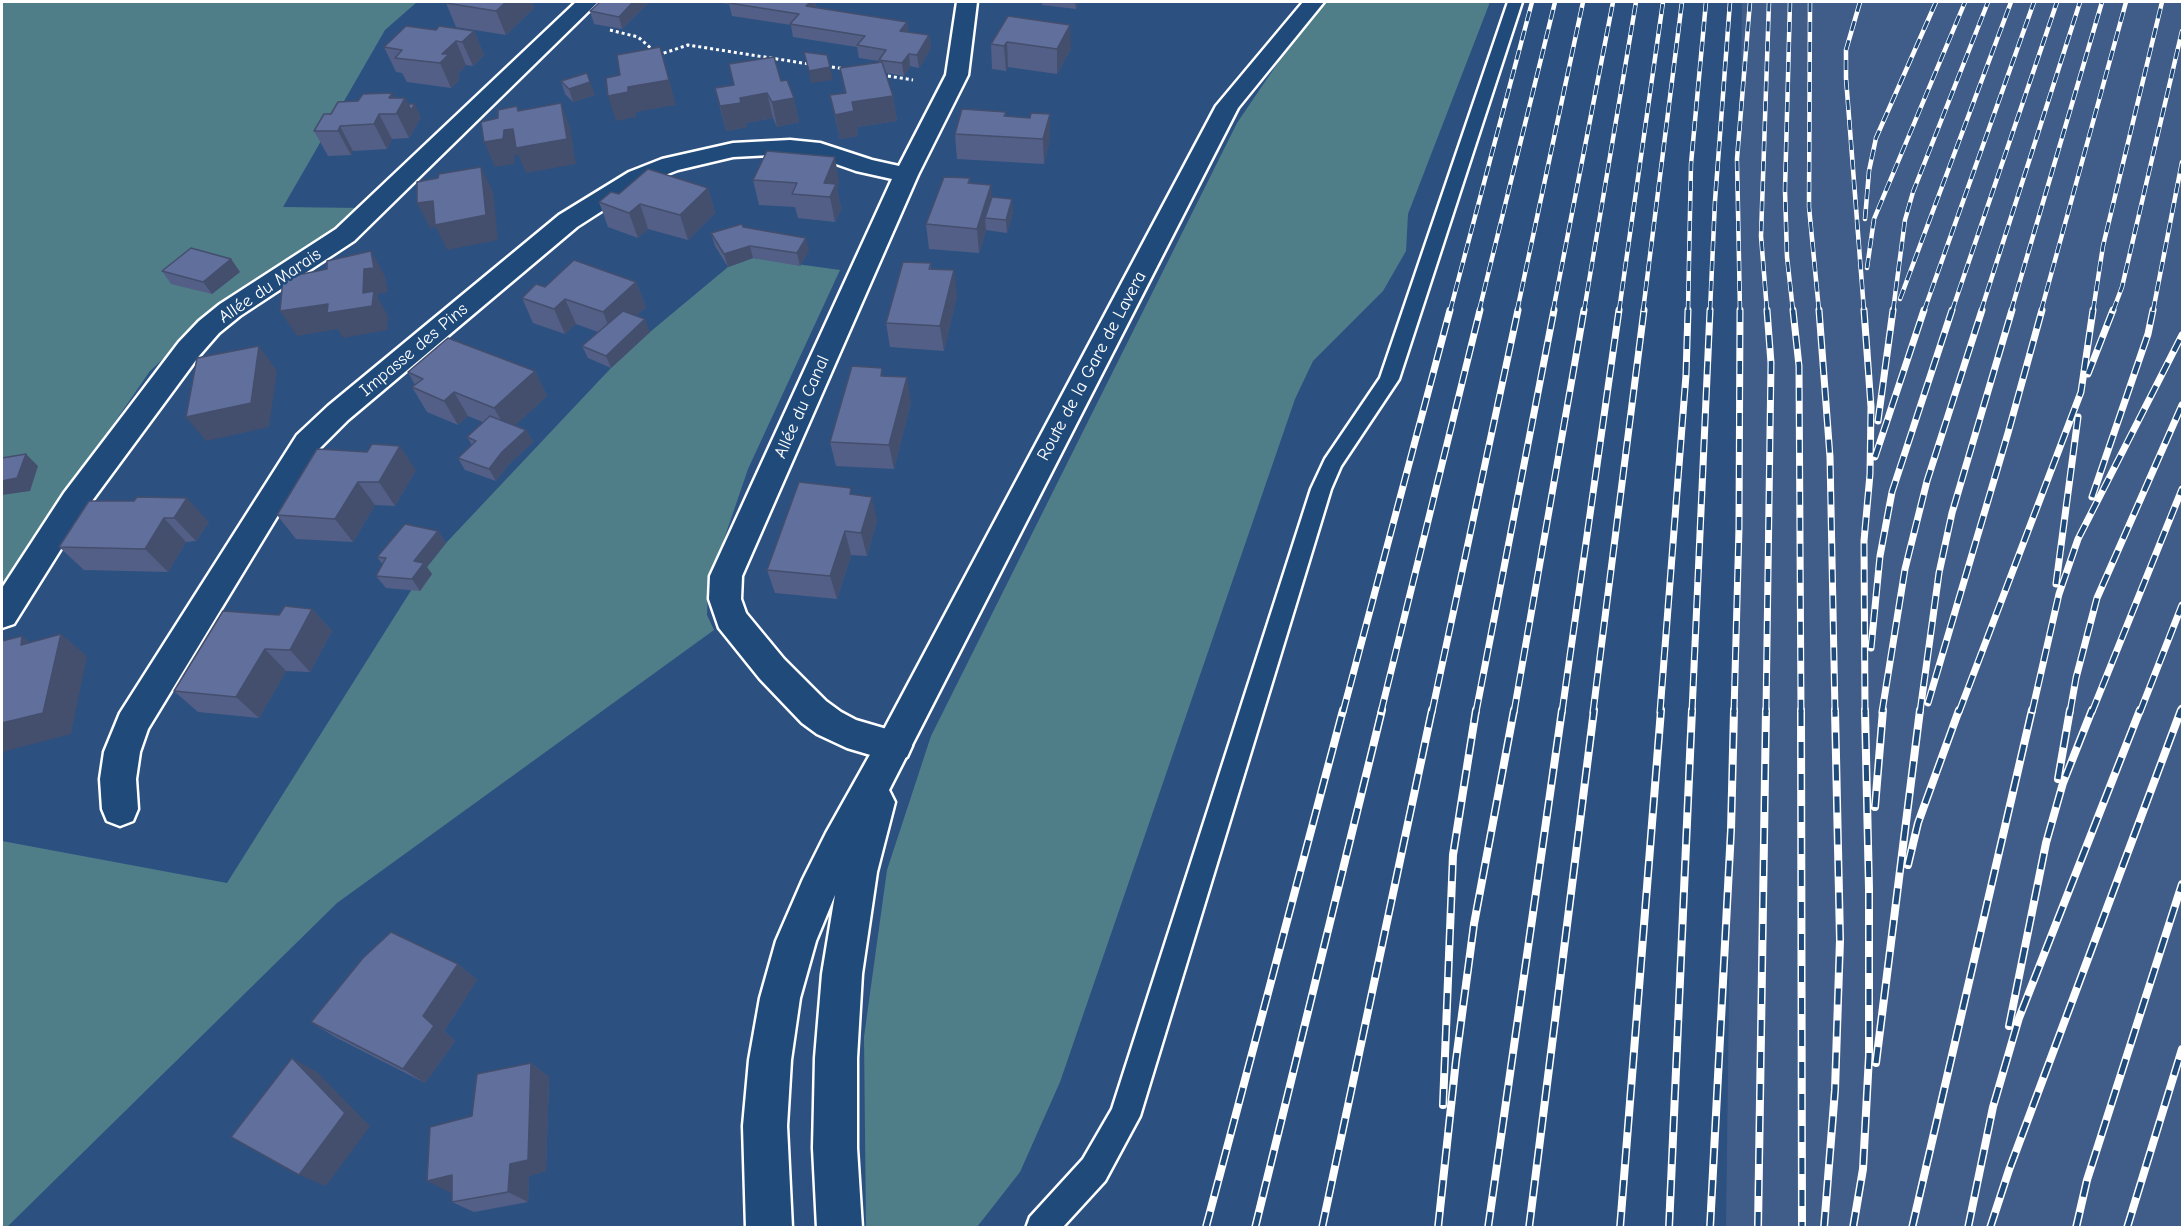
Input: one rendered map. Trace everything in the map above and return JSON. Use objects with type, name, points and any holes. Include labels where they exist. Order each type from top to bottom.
[{"type":"street","name":"Allée du Marais","points":[[2,615],[75,501],[189,349],[209,327],[230,310],[345,236],[588,2]]},
{"type":"street","name":"Allée du Canal","points":[[894,746],[847,733],[814,712],[772,669],[731,619],[725,598],[726,576],[906,175],[957,75],[967,2]]},
{"type":"street","name":"Route de la Gare de Lavera","points":[[770,1227],[765,1126],[770,1060],[780,998],[796,941],[817,892],[839,845],[894,746],[1228,106],[1314,2]]},
{"type":"street","name":"Impasse des Pins","points":[[120,809],[118,779],[122,752],[132,724],[307,443],[338,413],[568,221],[601,198],[638,177],[671,164],[733,150],[790,147],[820,150],[865,166],[906,175]]},
{"type":"street","name":"Route de la Gare de Lavera","points":[[840,1227],[835,1148],[836,1070],[842,974],[858,873],[894,746]]},
{"type":"lane","points":[[1041,1227],[1094,1170],[1125,1116],[1321,489],[1332,464],[1389,379],[1515,2]]},
{"type":"path","points":[[567,22],[631,33],[658,56],[688,45],[814,64]]},
{"type":"path","points":[[826,66],[849,70]]},
{"type":"path","points":[[872,73],[952,86]]},
{"type":"shaded area","points":[[1742,2],[2182,2],[2182,1227],[1726,1227]]},
{"type":"green space","points":[[2,2],[417,2],[385,30],[283,207],[360,208],[307,249],[233,294],[150,371],[2,585]]},
{"type":"green space","points":[[1326,2],[1490,2],[1408,214],[1406,251],[1383,291],[1313,361],[1295,399],[1060,1082],[1020,1172],[977,1227],[866,1227],[864,1037],[887,870],[931,736],[1237,123],[1292,42]]},
{"type":"green space","points":[[753,258],[840,270],[748,469],[708,586],[707,615],[714,630],[337,903],[6,1228],[2,1227],[2,841],[227,883],[422,573],[446,543],[611,368],[728,267]]},
{"type":"building","points":[[447,2],[506,2],[496,11]]},
{"type":"building","points":[[600,2],[633,2],[619,17],[590,11]]},
{"type":"building","points":[[810,2],[806,6],[907,22],[900,31],[929,35],[917,55],[909,54],[902,63],[879,60],[886,50],[857,45],[865,36],[790,24],[799,14],[729,3]]},
{"type":"building","points":[[1008,16],[1070,25],[1057,49],[1007,42],[1004,46],[991,44]]},
{"type":"building","points":[[406,26],[436,30],[439,26],[474,31],[462,42],[456,41],[442,54],[449,54],[440,63],[395,58],[402,50],[384,47]]},
{"type":"building","points":[[660,47],[669,80],[628,87],[628,92],[608,96],[606,78],[620,75],[617,55]]},
{"type":"building","points":[[804,52],[827,55],[830,67],[809,71]]},
{"type":"building","points":[[774,57],[781,81],[787,80],[794,98],[772,102],[767,93],[740,98],[741,103],[720,106],[715,88],[734,85],[729,64]]},
{"type":"building","points":[[882,62],[893,96],[852,102],[854,111],[835,115],[830,95],[846,93],[840,68]]},
{"type":"building","points":[[587,73],[590,82],[569,89],[561,81]]},
{"type":"building","points":[[392,93],[389,98],[405,98],[396,114],[379,114],[374,124],[340,126],[338,131],[314,131],[324,114],[331,114],[338,102],[358,101],[363,94]]},
{"type":"building","points":[[561,103],[567,139],[516,148],[513,129],[504,130],[503,139],[484,142],[481,122],[498,118],[498,110],[517,106],[518,111]]},
{"type":"building","points":[[962,109],[1006,112],[1004,116],[1030,118],[1031,113],[1050,114],[1043,139],[955,134]]},
{"type":"building","points":[[767,151],[835,157],[824,183],[836,184],[830,197],[792,194],[797,183],[753,180]]},
{"type":"building","points":[[481,167],[486,215],[435,225],[433,201],[417,203],[417,182],[438,178],[439,174]]},
{"type":"building","points":[[648,169],[708,188],[680,215],[640,204],[629,213],[599,202],[611,192],[619,194]]},
{"type":"building","points":[[944,177],[970,178],[968,183],[991,185],[977,229],[926,224]]},
{"type":"building","points":[[992,197],[1012,199],[1006,220],[985,218]]},
{"type":"building","points":[[742,224],[743,227],[806,238],[797,253],[750,246],[724,254],[711,233]]},
{"type":"building","points":[[191,248],[231,259],[203,282],[162,271]]},
{"type":"building","points":[[371,251],[374,268],[364,269],[363,293],[374,291],[372,306],[327,313],[328,304],[280,311],[283,278],[327,269],[327,261]]},
{"type":"building","points":[[574,260],[636,282],[603,312],[565,299],[554,309],[522,298],[536,284],[545,287]]},
{"type":"building","points":[[903,262],[931,263],[929,269],[954,270],[940,326],[886,323]]},
{"type":"building","points":[[623,311],[645,319],[606,356],[582,346]]},
{"type":"building","points":[[448,338],[535,371],[494,408],[454,392],[444,401],[412,387],[423,379],[408,372]]},
{"type":"building","points":[[259,346],[251,403],[186,417],[197,358]]},
{"type":"building","points":[[852,366],[882,368],[881,376],[907,377],[889,445],[830,442]]},
{"type":"building","points":[[490,416],[526,430],[502,452],[489,469],[458,458],[476,441],[467,437]]},
{"type":"building","points":[[372,444],[400,446],[379,482],[358,482],[335,519],[277,515],[317,449],[367,452]]},
{"type":"building","points":[[26,454],[17,478],[2,481],[2,458]]},
{"type":"building","points":[[799,482],[851,488],[850,494],[872,497],[861,533],[845,531],[830,576],[767,570]]},
{"type":"building","points":[[137,497],[187,498],[174,518],[164,518],[145,549],[59,547],[89,501],[134,501]]},
{"type":"building","points":[[405,524],[438,531],[414,561],[424,563],[412,579],[376,576],[386,558],[377,557]]},
{"type":"building","points":[[285,606],[312,609],[290,650],[265,649],[236,697],[174,691],[223,611],[279,615]]},
{"type":"building","points":[[61,634],[43,713],[2,723],[2,641],[22,636],[21,645]]},
{"type":"building","points":[[391,932],[458,964],[423,1016],[434,1026],[403,1069],[311,1022],[363,958]]},
{"type":"building","points":[[292,1058],[345,1113],[299,1175],[231,1137]]},
{"type":"building","points":[[531,1063],[528,1160],[510,1164],[508,1192],[452,1202],[452,1175],[427,1181],[430,1127],[472,1116],[477,1074]]},
{"type":"railway","points":[[1450,311],[1532,2]]},
{"type":"railway","points":[[1479,311],[1555,2]]},
{"type":"railway","points":[[1517,311],[1583,2]]},
{"type":"railway","points":[[1553,311],[1613,2]]},
{"type":"railway","points":[[1584,311],[1636,2]]},
{"type":"railway","points":[[1619,311],[1663,2]]},
{"type":"railway","points":[[1643,311],[1682,2]]},
{"type":"railway","points":[[1688,311],[1691,164],[1706,2]]},
{"type":"railway","points":[[1710,311],[1715,201],[1730,2]]},
{"type":"railway","points":[[1740,311],[1737,159],[1750,2]]},
{"type":"railway","points":[[1767,311],[1761,236],[1769,2]]},
{"type":"railway","points":[[1790,2],[1785,190],[1787,257],[1793,311]]},
{"type":"railway","points":[[1810,2],[1809,207],[1819,311]]},
{"type":"railway","points":[[1860,2],[1846,50],[1846,78],[1864,311]]},
{"type":"railway","points":[[1865,219],[1869,171],[1876,138],[1936,2]]},
{"type":"railway","points":[[1867,268],[1874,219],[1965,2]]},
{"type":"railway","points":[[1893,311],[1905,220],[1913,192],[1988,2]]},
{"type":"railway","points":[[1900,299],[2011,2]]},
{"type":"railway","points":[[1924,311],[2034,2]]},
{"type":"railway","points":[[1952,311],[2057,2]]},
{"type":"railway","points":[[1981,311],[2080,2]]},
{"type":"railway","points":[[2011,311],[2102,2]]},
{"type":"railway","points":[[2041,311],[2126,2]]},
{"type":"railway","points":[[2093,311],[2103,246],[2162,2]]},
{"type":"railway","points":[[2113,311],[2122,287],[2182,31]]},
{"type":"railway","points":[[2153,311],[2182,162]]},
{"type":"railway","points":[[1343,712],[1450,310]]},
{"type":"railway","points":[[1381,712],[1480,310]]},
{"type":"railway","points":[[1432,712],[1518,310]]},
{"type":"railway","points":[[1476,712],[1554,310]]},
{"type":"railway","points":[[1514,712],[1584,310]]},
{"type":"railway","points":[[1562,712],[1619,310]]},
{"type":"railway","points":[[1593,712],[1644,310]]},
{"type":"railway","points":[[1660,712],[1686,375],[1688,310]]},
{"type":"railway","points":[[1692,712],[1710,310]]},
{"type":"railway","points":[[1766,712],[1771,363],[1767,310]]},
{"type":"railway","points":[[1793,310],[1799,366],[1801,712]]},
{"type":"railway","points":[[1819,310],[1830,457],[1835,712]]},
{"type":"railway","points":[[1864,310],[1871,407],[1870,474],[1864,541],[1865,712]]},
{"type":"railway","points":[[1878,421],[1893,310]]},
{"type":"railway","points":[[1875,457],[1924,310]]},
{"type":"railway","points":[[1871,648],[1880,556],[1892,492],[1952,310]]},
{"type":"railway","points":[[1882,712],[1905,569],[1927,481],[1982,310]]},
{"type":"railway","points":[[1920,712],[1939,573],[1952,513],[2012,310]]},
{"type":"railway","points":[[1928,703],[2042,310]]},
{"type":"railway","points":[[1959,712],[2081,392],[2093,310]]},
{"type":"railway","points":[[2088,374],[2113,310]]},
{"type":"railway","points":[[2092,497],[2148,334],[2153,310]]},
{"type":"railway","points":[[1734,712],[1739,528],[1740,311]]},
{"type":"railway","points":[[2032,712],[2059,594],[2078,539],[2182,335]]},
{"type":"railway","points":[[2070,712],[2076,678],[2097,598],[2182,405]]},
{"type":"railway","points":[[2056,584],[2078,417]]},
{"type":"railway","points":[[2092,712],[2182,489]]},
{"type":"railway","points":[[2140,712],[2182,605]]},
{"type":"railway","points":[[2181,712],[2182,708]]},
{"type":"railway","points":[[1206,1227],[1343,710]]},
{"type":"railway","points":[[1255,1228],[1382,710]]},
{"type":"railway","points":[[1322,1228],[1432,710]]},
{"type":"railway","points":[[1443,1105],[1453,855],[1476,710]]},
{"type":"railway","points":[[1438,1228],[1456,1060],[1474,924],[1514,710]]},
{"type":"railway","points":[[1488,1228],[1562,710]]},
{"type":"railway","points":[[1529,1228],[1594,710]]},
{"type":"railway","points":[[1620,1228],[1661,710]]},
{"type":"railway","points":[[1669,1228],[1692,710]]},
{"type":"railway","points":[[1710,1228],[1731,830],[1734,710]]},
{"type":"railway","points":[[1758,1228],[1766,710]]},
{"type":"railway","points":[[1801,710],[1802,1228]]},
{"type":"railway","points":[[1824,1228],[1835,1090],[1840,940],[1835,710]]},
{"type":"railway","points":[[1853,1228],[1863,1169],[1869,1056],[1869,889],[1865,710]]},
{"type":"railway","points":[[1875,807],[1883,710]]},
{"type":"railway","points":[[1876,1063],[1920,710]]},
{"type":"railway","points":[[1908,865],[1918,823],[1959,710]]},
{"type":"railway","points":[[1912,1228],[2032,710]]},
{"type":"railway","points":[[2058,779],[2070,710]]},
{"type":"railway","points":[[2009,1026],[2046,843],[2063,783],[2092,710]]},
{"type":"railway","points":[[1968,1228],[1993,1107],[2019,1018],[2140,710]]},
{"type":"railway","points":[[1990,1228],[2009,1170],[2181,710]]},
{"type":"railway","points":[[2076,1228],[2087,1180],[2182,884]]},
{"type":"railway","points":[[2127,1228],[2182,1049]]}]
